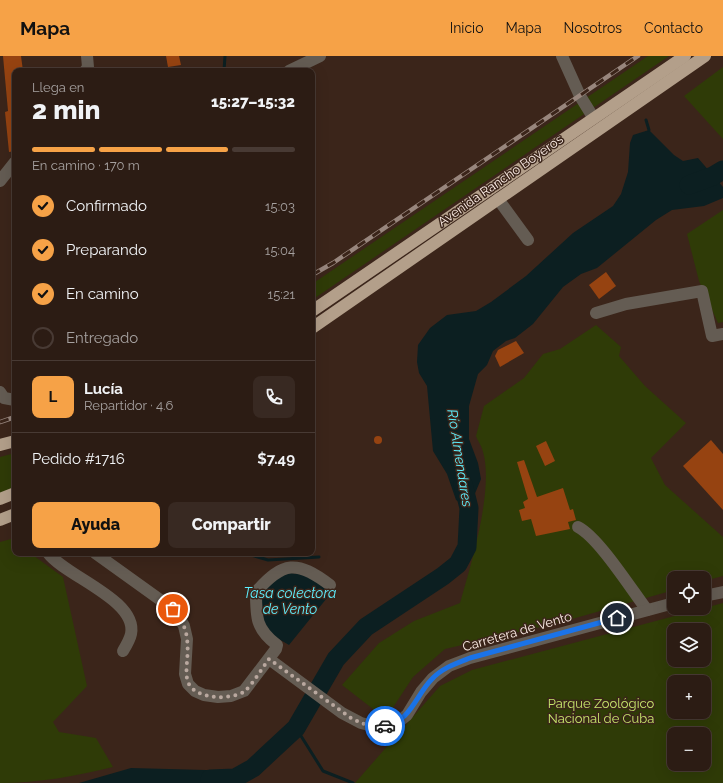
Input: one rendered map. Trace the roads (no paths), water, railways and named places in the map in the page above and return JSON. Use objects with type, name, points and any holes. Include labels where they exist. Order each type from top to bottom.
[{"type":"highway","name":"Avenida Rancho Boyeros","points":[[315,309],[684,56]]},
{"type":"highway","name":"Avenida Rancho Boyeros","points":[[315,326],[705,56]]},
{"type":"highway","points":[[0,446],[12,442]]},
{"type":"highway","points":[[0,499],[12,494]]},
{"type":"highway","points":[[0,520],[12,515]]},
{"type":"street","points":[[295,68],[320,56]]},
{"type":"street","points":[[562,56],[580,96],[593,117]]},
{"type":"street","points":[[0,182],[12,166]]},
{"type":"street","points":[[498,199],[528,240]]},
{"type":"street","points":[[596,314],[626,304],[702,290],[712,336],[723,334]]},
{"type":"street","points":[[0,392],[4,398],[12,399]]},
{"type":"street","points":[[578,527],[586,531],[598,545],[647,610]]},
{"type":"street","points":[[50,556],[55,562],[106,594],[120,607],[130,620],[131,634],[123,651]]},
{"type":"street","points":[[99,556],[173,609],[184,626],[187,639],[186,674],[188,684],[195,691],[204,695],[218,698],[231,696],[244,691],[269,659],[277,645],[265,636],[259,626],[256,611],[256,592],[274,573],[288,567],[310,570],[330,584]]},
{"type":"street","points":[[711,595],[723,592]]},
{"type":"street","name":"Carretera de Vento","points":[[269,659],[342,713],[361,724],[377,727],[397,723],[406,715],[421,692],[433,678],[449,666],[470,658],[667,605]]},
{"type":"water","points":[[649,130],[674,155],[683,161],[698,158],[723,187],[723,198],[704,206],[672,210],[656,220],[597,268],[581,274],[563,287],[533,324],[515,338],[506,341],[493,351],[487,365],[478,374],[469,406],[469,439],[478,463],[481,479],[469,508],[456,500],[447,474],[433,451],[427,386],[419,373],[417,362],[418,345],[430,328],[447,315],[476,311],[491,302],[526,276],[573,233],[613,206],[621,194],[628,172],[630,143],[633,135]]},
{"type":"water","name":"Tasa colectora de Vento","points":[[290,573],[307,577],[331,593],[289,645],[273,635],[266,627],[261,613],[261,606],[264,592],[273,580]]},
{"type":"water","points":[[131,768],[206,770],[235,778],[229,783],[79,783]]},
{"type":"waterway","points":[[224,68],[225,56]]},
{"type":"waterway","points":[[646,120],[649,130]]},
{"type":"waterway","name":"Río Almendares","points":[[689,185],[713,176],[723,170]]},
{"type":"waterway","name":"Río Almendares","points":[[210,779],[235,778],[253,768],[296,728],[336,659],[366,627],[443,576],[458,564],[467,547],[469,508],[463,484]]},
{"type":"waterway","points":[[254,556],[268,560],[319,557]]},
{"type":"waterway","points":[[296,728],[323,771],[353,783]]},
{"type":"railway","points":[[315,273],[333,263],[638,56]]},
{"type":"railway","points":[[0,422],[12,418]]},
{"type":"park label","name":"Parque Zoológico Nacional de Cuba","points":[[601,710]]}]
